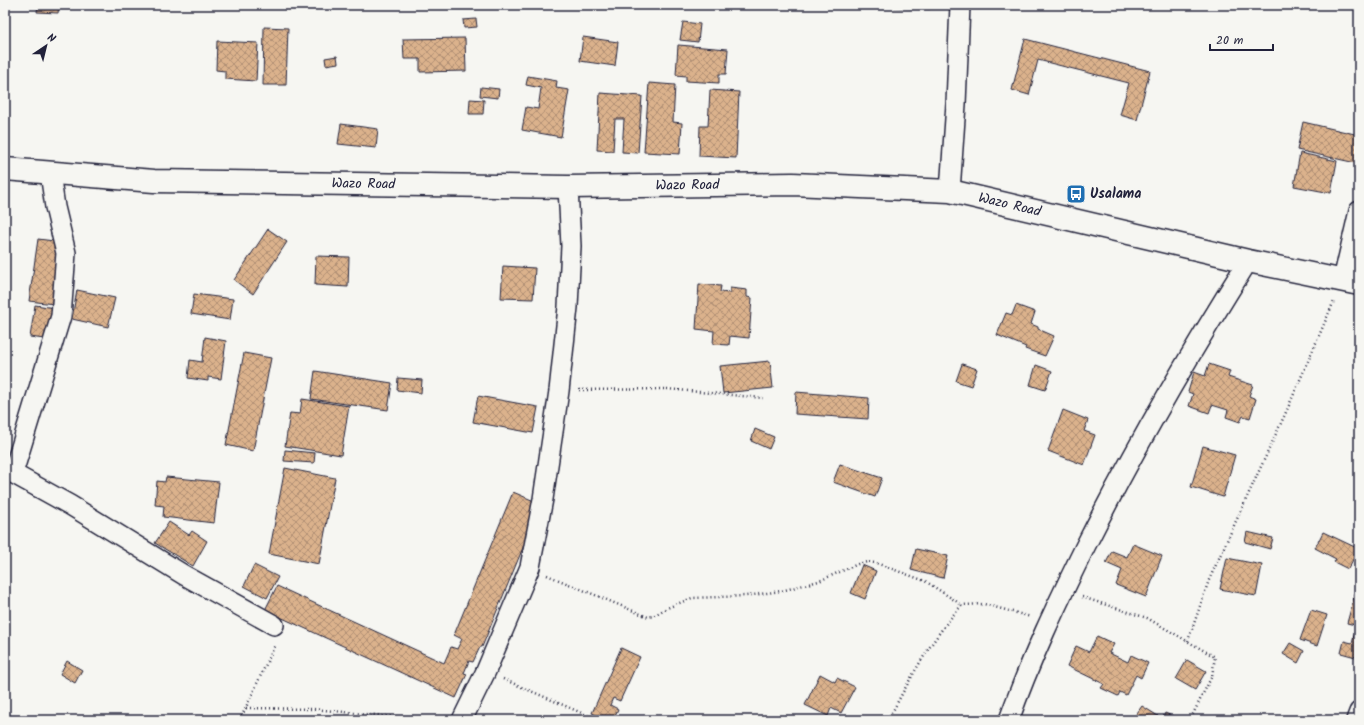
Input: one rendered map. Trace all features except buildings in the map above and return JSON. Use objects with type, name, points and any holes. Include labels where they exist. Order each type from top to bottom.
[{"type":"main road","name":"Wazo Road","points":[[5,169],[154,181],[568,187],[793,184],[950,191],[1248,261],[1351,282]]},
{"type":"street","points":[[950,191],[956,104],[960,5]]},
{"type":"street","points":[[50,173],[55,207],[66,253],[61,316],[9,471],[70,505],[184,575],[274,625]]},
{"type":"street","points":[[462,720],[486,671],[530,568],[543,499],[559,391],[568,307],[571,246],[568,187]]},
{"type":"street","points":[[1351,282],[1359,211]]},
{"type":"street","points":[[1009,720],[1063,591],[1100,518],[1141,442],[1211,321],[1248,261]]},
{"type":"street","points":[[1356,720],[1359,712]]},
{"type":"path","points":[[1188,641],[1209,580],[1287,410],[1351,282]]},
{"type":"path","points":[[559,391],[667,389],[763,398]]},
{"type":"path","points":[[530,568],[648,617],[692,598],[746,596],[781,591],[819,581],[858,564],[867,562],[876,563],[925,581],[962,605],[984,604],[1050,622]]},
{"type":"path","points":[[1063,591],[1147,618],[1215,657],[1212,676],[1190,720]]},
{"type":"path","points":[[888,720],[926,653],[946,622],[962,605]]},
{"type":"path","points":[[240,720],[278,638],[279,630],[274,625]]},
{"type":"path","points":[[486,671],[598,720]]},
{"type":"path","points":[[246,708],[313,709],[428,720]]},
{"type":"place","name":"Usalama","points":[[1076,194]]}]
